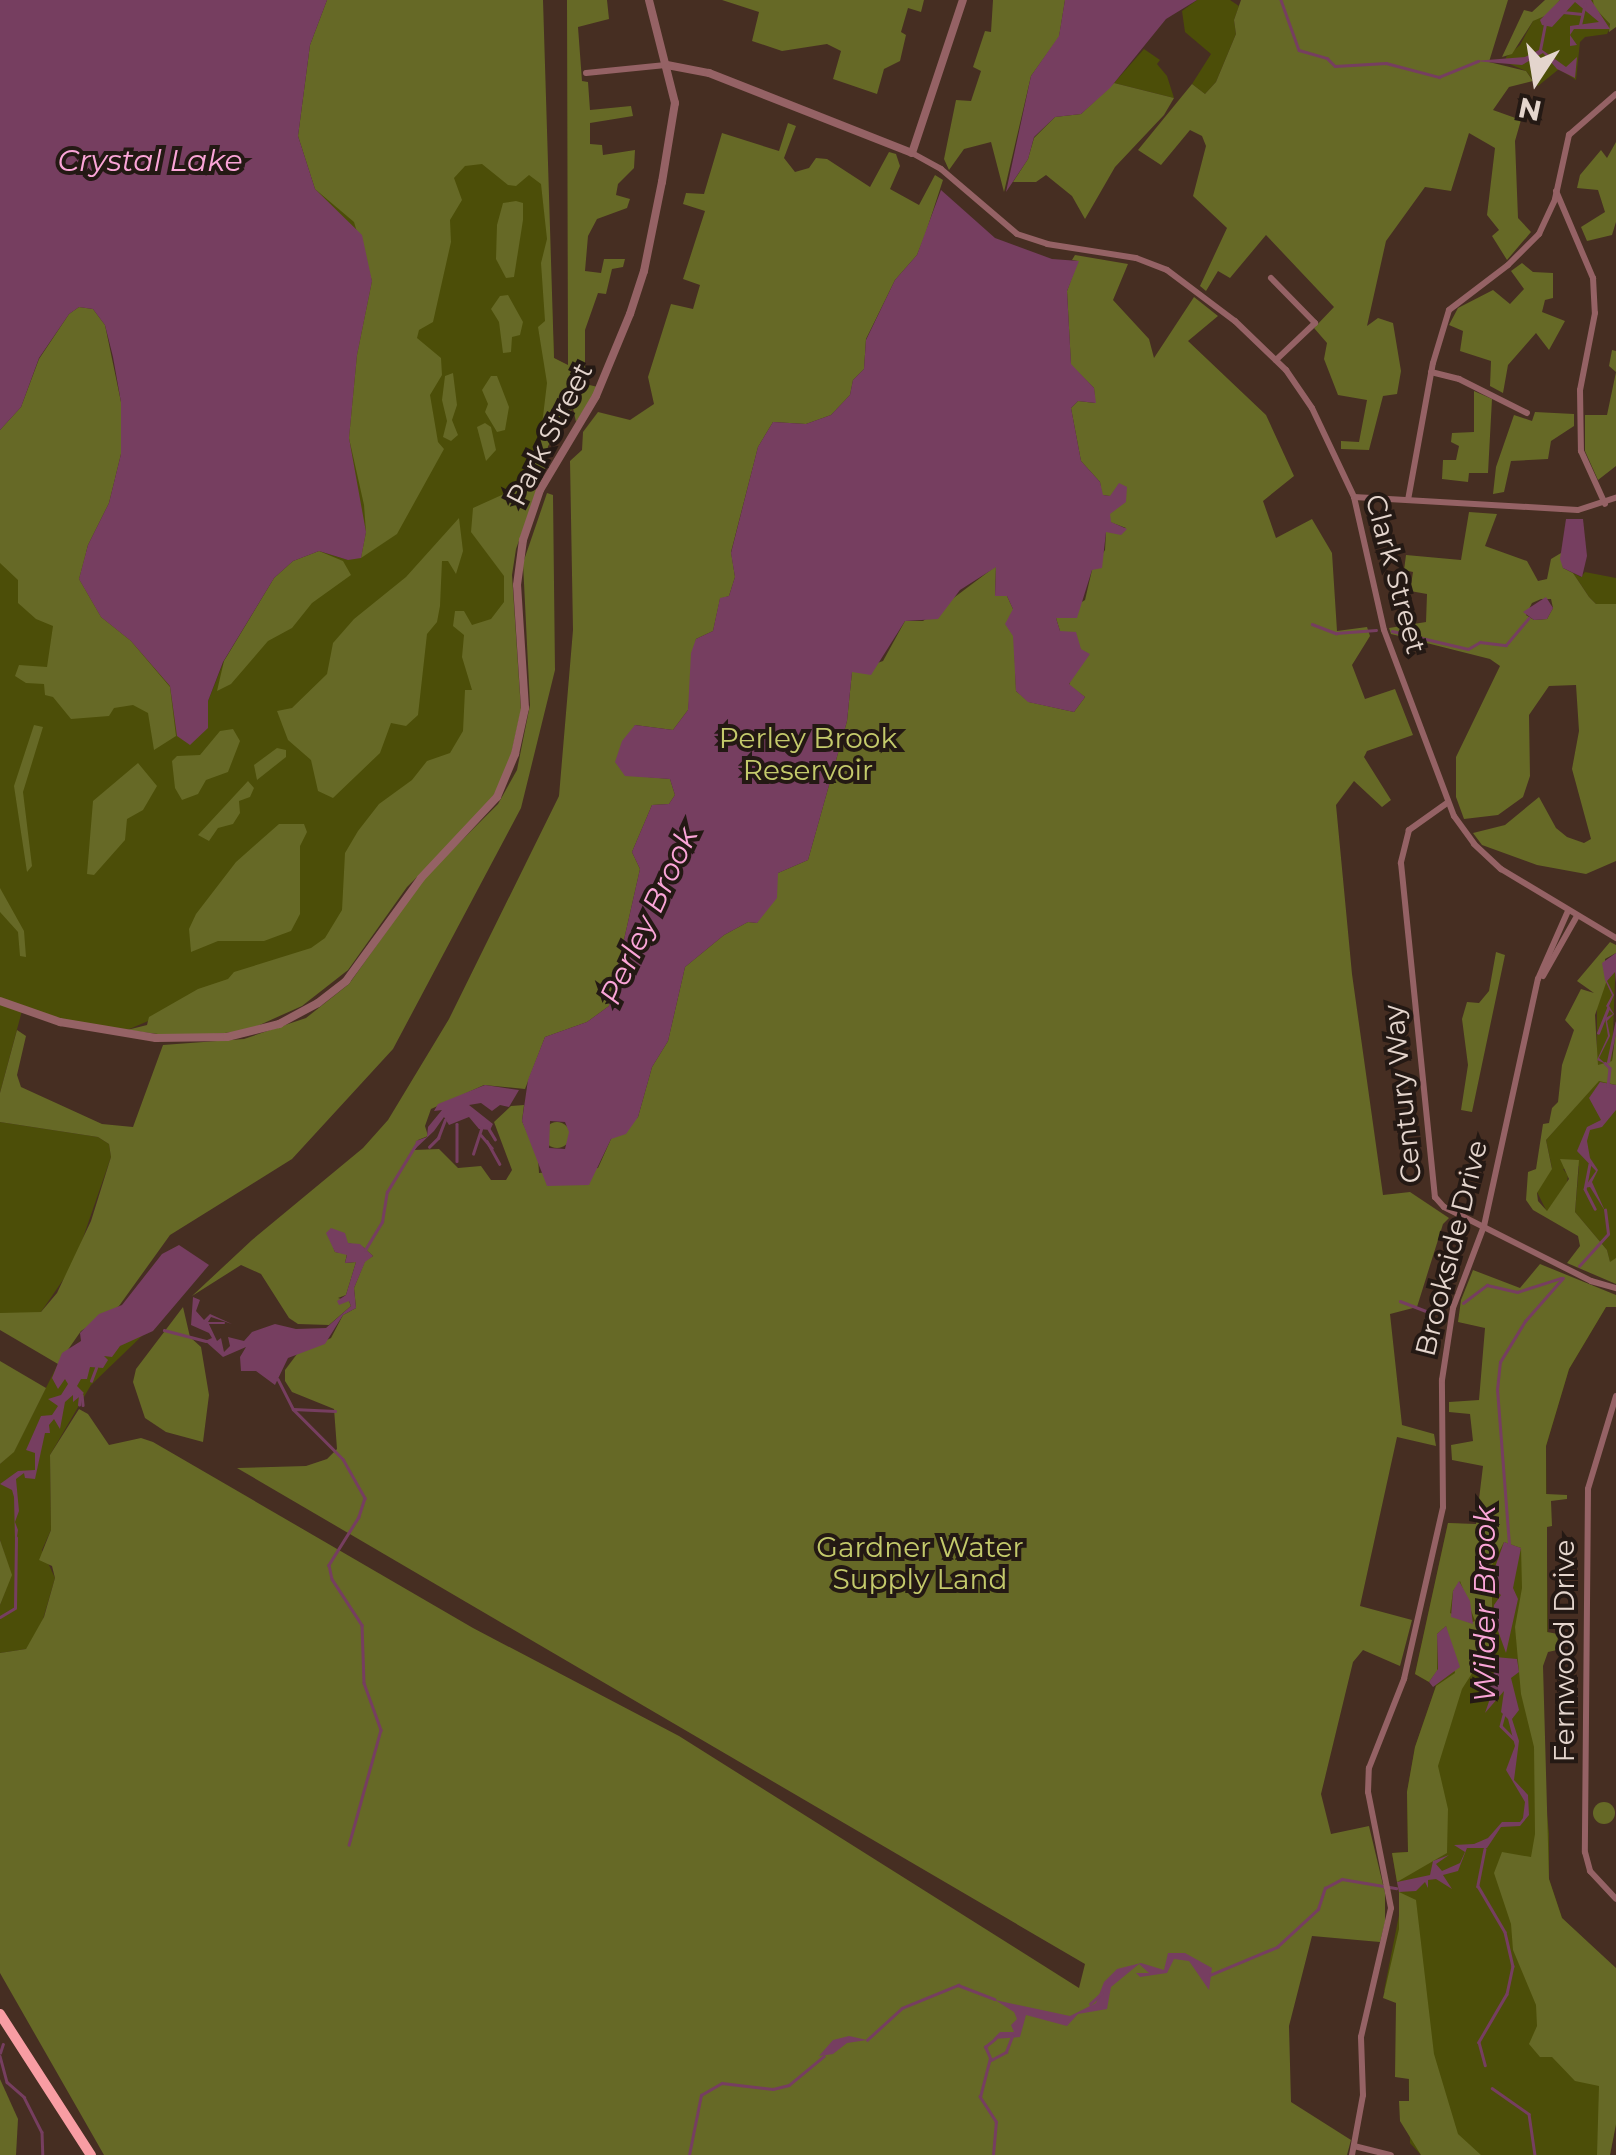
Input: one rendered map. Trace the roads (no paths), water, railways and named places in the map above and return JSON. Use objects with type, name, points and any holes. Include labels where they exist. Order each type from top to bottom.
[{"type":"highway","points":[[0,2014],[91,2155]]},
{"type":"street","name":"Park Street","points":[[0,1001],[64,1024],[193,1040],[254,1032],[316,1004],[356,970],[421,878],[486,813],[513,762],[525,696],[517,594],[521,548],[540,490],[598,392],[640,286],[675,115],[667,65],[649,0]]},
{"type":"street","points":[[912,153],[963,0]]},
{"type":"street","points":[[586,73],[667,65]]},
{"type":"street","name":"Clark Street","points":[[667,65],[708,72],[912,153],[942,171],[990,216],[1017,234],[1046,244],[1136,258],[1167,270],[1235,321],[1276,360],[1312,408],[1354,496],[1384,630],[1447,803],[1489,860],[1616,938]]},
{"type":"street","points":[[1408,500],[1431,372],[1453,304],[1530,244],[1545,223],[1569,135],[1616,94]]},
{"type":"street","points":[[1556,191],[1588,260],[1594,287],[1594,316],[1580,390],[1581,451],[1606,504]]},
{"type":"street","points":[[1270,278],[1315,323],[1276,360]]},
{"type":"street","points":[[1431,372],[1485,390],[1528,413]]},
{"type":"street","points":[[1354,496],[1578,510],[1616,498]]},
{"type":"street","name":"Century Way","points":[[1447,803],[1408,830],[1402,853],[1435,1196],[1444,1207],[1592,1281],[1616,1288]]},
{"type":"street","name":"Brookside Drive","points":[[1352,2155],[1363,2095],[1361,2037],[1388,1927],[1390,1895],[1368,1776],[1404,1679],[1441,1519],[1444,1365],[1455,1301],[1484,1226],[1534,996],[1568,912]]},
{"type":"street","name":"Brookside Drive","points":[[1534,996],[1577,916]]},
{"type":"street","name":"Fernwood Drive","points":[[1616,1396],[1588,1489],[1585,1855],[1590,1872],[1616,1899]]},
{"type":"street","points":[[1354,2146],[1391,2155]]},
{"type":"water","name":"Crystal Lake","points":[[0,0],[327,0],[310,45],[298,136],[315,189],[362,235],[372,281],[357,355],[349,438],[366,532],[361,558],[348,560],[319,551],[293,561],[274,578],[223,662],[208,701],[208,728],[190,745],[177,736],[170,686],[131,641],[101,617],[79,579],[88,545],[109,503],[121,454],[121,402],[113,357],[105,325],[93,309],[79,307],[69,314],[39,358],[21,407],[0,430]]},
{"type":"water","points":[[1065,0],[1197,0],[1166,19],[1110,88],[1081,114],[1055,117],[1034,137],[1028,159],[1006,192],[1031,76],[1059,36]]},
{"type":"water","points":[[1560,0],[1591,0],[1610,29],[1574,29],[1570,35],[1570,26],[1599,22],[1575,2],[1552,27],[1542,25],[1540,20]]},
{"type":"water","points":[[1541,49],[1566,67],[1577,57],[1575,78],[1557,69],[1543,53],[1522,65],[1474,61],[1525,57]]},
{"type":"water","name":"Perley Brook Reservoir","points":[[941,190],[995,238],[1052,259],[1079,261],[1067,291],[1071,364],[1094,388],[1096,403],[1078,401],[1071,408],[1081,461],[1100,482],[1103,495],[1110,496],[1119,483],[1127,487],[1126,502],[1110,514],[1111,522],[1127,529],[1121,535],[1106,532],[1102,568],[1092,570],[1077,618],[1056,618],[1060,631],[1076,632],[1081,649],[1090,654],[1069,684],[1085,697],[1074,712],[1028,702],[1016,691],[1013,636],[1005,624],[1013,609],[1007,596],[995,596],[996,567],[960,590],[938,619],[905,621],[871,675],[852,672],[847,721],[808,860],[778,873],[777,898],[757,923],[748,922],[724,935],[685,967],[668,1041],[652,1067],[638,1117],[626,1134],[611,1139],[589,1185],[547,1186],[522,1121],[528,1080],[545,1037],[587,1022],[609,1006],[640,869],[632,852],[652,805],[669,804],[675,795],[670,779],[625,776],[615,762],[622,741],[635,725],[673,730],[688,710],[691,653],[696,639],[713,631],[720,598],[729,596],[735,577],[731,553],[758,447],[773,422],[806,424],[831,415],[850,395],[853,380],[864,369],[866,340],[895,280],[917,255]],"holes":[[[550,1121],[565,1122],[569,1132],[565,1149],[549,1148]]]},
{"type":"water","points":[[1566,519],[1583,519],[1587,556],[1582,577],[1563,568],[1560,559]]},
{"type":"water","points":[[1546,597],[1553,608],[1547,619],[1534,620],[1523,612]]},
{"type":"water","points":[[1616,953],[1616,983],[1615,972],[1607,981],[1614,995],[1609,1006],[1614,1014],[1607,1021],[1610,1036],[1599,1058],[1606,1064],[1597,1060],[1608,1036],[1605,1018],[1613,1014],[1606,1006],[1612,995],[1605,980],[1602,963]]},
{"type":"water","points":[[1600,1082],[1616,1085],[1616,1110],[1602,1127],[1590,1130],[1587,1141],[1590,1158],[1598,1170],[1592,1182],[1605,1211],[1590,1187],[1584,1188],[1596,1171],[1577,1151],[1587,1127],[1601,1120],[1589,1098]]},
{"type":"water","points":[[485,1085],[519,1090],[509,1107],[500,1105],[492,1111],[481,1103],[469,1105],[493,1124],[490,1130],[479,1129],[469,1117],[449,1125],[444,1117],[434,1131],[414,1150],[416,1141],[427,1137],[428,1127],[442,1110],[434,1111],[438,1104]]},
{"type":"water","points":[[331,1228],[345,1233],[348,1243],[360,1244],[373,1256],[365,1262],[354,1288],[356,1308],[343,1315],[325,1344],[288,1358],[275,1385],[256,1371],[241,1371],[240,1357],[246,1347],[223,1357],[205,1341],[212,1338],[209,1333],[191,1325],[193,1297],[200,1300],[196,1311],[204,1320],[210,1314],[232,1324],[211,1317],[208,1322],[217,1341],[221,1338],[224,1352],[230,1346],[228,1337],[244,1341],[252,1332],[275,1324],[296,1329],[326,1328],[351,1306],[349,1301],[339,1305],[337,1301],[346,1295],[356,1262],[345,1263],[347,1255],[335,1252],[326,1233]]},
{"type":"water","points":[[179,1245],[209,1265],[153,1331],[120,1346],[112,1357],[104,1356],[108,1360],[103,1368],[90,1367],[87,1379],[81,1379],[77,1386],[84,1393],[73,1402],[73,1395],[65,1402],[60,1429],[54,1419],[49,1425],[50,1433],[45,1433],[35,1479],[25,1478],[24,1473],[16,1479],[19,1511],[15,1541],[14,1497],[12,1490],[0,1484],[18,1471],[35,1470],[35,1453],[26,1450],[41,1416],[52,1415],[58,1406],[48,1399],[61,1395],[68,1384],[65,1379],[58,1389],[52,1378],[62,1353],[81,1341],[80,1333],[99,1314],[122,1305],[162,1254]]},
{"type":"water","points":[[1504,1542],[1521,1548],[1513,1588],[1518,1599],[1506,1653],[1493,1617],[1494,1605],[1501,1595],[1495,1590],[1494,1570]]},
{"type":"water","points":[[1459,1581],[1470,1601],[1473,1624],[1451,1617],[1453,1591]]},
{"type":"water","points":[[1446,1626],[1460,1667],[1433,1687],[1429,1682],[1438,1669],[1437,1634]]},
{"type":"water","points":[[1495,1657],[1517,1659],[1519,1672],[1511,1678],[1519,1710],[1512,1719],[1519,1741],[1514,1780],[1528,1795],[1529,1815],[1520,1826],[1501,1827],[1487,1848],[1467,1848],[1458,1871],[1443,1875],[1452,1889],[1436,1879],[1428,1880],[1428,1888],[1425,1882],[1416,1891],[1399,1892],[1397,1882],[1430,1875],[1433,1861],[1449,1855],[1436,1864],[1442,1871],[1460,1863],[1465,1852],[1454,1845],[1474,1844],[1488,1838],[1502,1822],[1520,1822],[1523,1818],[1525,1802],[1506,1770],[1515,1746],[1508,1719],[1501,1712],[1504,1691],[1485,1713],[1493,1690],[1483,1688],[1493,1680]]},
{"type":"water","points":[[1168,1953],[1185,1953],[1212,1968],[1209,1990],[1189,1961],[1174,1959],[1167,1973],[1140,1977],[1136,1973],[1149,1973],[1139,1964],[1111,1987],[1107,2009],[1078,2014],[1067,2026],[1026,2015],[1020,2037],[993,2039],[1000,2032],[1014,2032],[1011,2025],[1017,2019],[1014,2012],[995,2000],[1070,2016],[1096,2003],[1104,1982],[1117,1969],[1141,1963],[1164,1970]]},
{"type":"water","points":[[849,2036],[867,2040],[847,2043],[833,2054],[819,2056],[833,2040]]},
{"type":"waterway","name":"Perley Brook","points":[[1281,0],[1299,50],[1327,58],[1335,66],[1386,63],[1439,77],[1478,61]]},
{"type":"waterway","points":[[1580,25],[1585,4]]},
{"type":"waterway","points":[[1563,12],[1582,14]]},
{"type":"waterway","points":[[1540,50],[1545,25]]},
{"type":"waterway","points":[[1392,631],[1468,649],[1480,642],[1506,645],[1529,618]]},
{"type":"waterway","points":[[1312,624],[1336,633],[1376,630]]},
{"type":"waterway","name":"Wilder Brook","points":[[1598,1033],[1608,1008]]},
{"type":"waterway","points":[[1608,1062],[1616,1023]]},
{"type":"waterway","name":"Wilder Brook","points":[[1605,1063],[1610,1068],[1608,1086]]},
{"type":"waterway","points":[[429,1147],[438,1138],[445,1120]]},
{"type":"waterway","points":[[457,1124],[457,1161]]},
{"type":"waterway","points":[[473,1154],[481,1129]]},
{"type":"waterway","points":[[489,1129],[495,1139]]},
{"type":"waterway","points":[[481,1135],[492,1148]]},
{"type":"waterway","points":[[487,1141],[500,1164]]},
{"type":"waterway","name":"Perley Brook","points":[[365,1250],[382,1222],[387,1192],[415,1146]]},
{"type":"waterway","points":[[1590,1164],[1585,1189],[1595,1209]]},
{"type":"waterway","name":"Wilder Brook","points":[[1579,1266],[1608,1234],[1605,1210]]},
{"type":"waterway","points":[[1463,1303],[1487,1285],[1517,1292],[1561,1278]]},
{"type":"waterway","name":"Wilder Brook","points":[[1509,1545],[1497,1390],[1500,1362],[1525,1321],[1563,1278]]},
{"type":"waterway","points":[[1400,1301],[1429,1312],[1444,1310]]},
{"type":"waterway","points":[[207,1323],[224,1323]]},
{"type":"waterway","points":[[164,1330],[206,1341]]},
{"type":"waterway","points":[[91,1381],[96,1368]]},
{"type":"waterway","points":[[278,1379],[293,1409],[335,1411]]},
{"type":"waterway","points":[[82,1395],[83,1405]]},
{"type":"waterway","points":[[79,1405],[80,1396]]},
{"type":"waterway","points":[[293,1409],[343,1459],[365,1498],[359,1517],[329,1565],[332,1579],[362,1625],[364,1683],[381,1730],[349,1845]]},
{"type":"waterway","points":[[0,1617],[15,1608],[16,1538]]},
{"type":"waterway","points":[[1504,1715],[1501,1726],[1514,1739]]},
{"type":"waterway","points":[[1485,1849],[1478,1886],[1505,1932],[1513,1966],[1507,1994],[1479,2042],[1485,2065]]},
{"type":"waterway","name":"Wilder Brook","points":[[1210,1975],[1277,1947],[1318,1909],[1325,1888],[1342,1879],[1396,1888]]},
{"type":"waterway","name":"Wilder Brook","points":[[867,2040],[902,2008],[958,1985],[994,1999]]},
{"type":"waterway","name":"Wilder Brook","points":[[1090,2004],[1102,1993]]},
{"type":"waterway","points":[[991,2060],[1006,2052],[1012,2036]]},
{"type":"waterway","points":[[993,2155],[996,2122],[980,2097],[990,2058],[985,2047],[995,2039]]},
{"type":"waterway","points":[[0,2053],[3,2044]]},
{"type":"waterway","points":[[0,2056],[7,2082],[24,2097],[42,2132],[43,2155]]},
{"type":"waterway","name":"Wilder Brook","points":[[689,2155],[701,2095],[722,2083],[773,2089],[789,2085],[824,2056]]},
{"type":"waterway","points":[[1492,2088],[1529,2114],[1535,2155]]},
{"type":"park label","name":"Gardner Water Supply Land","points":[[920,1563]]}]
